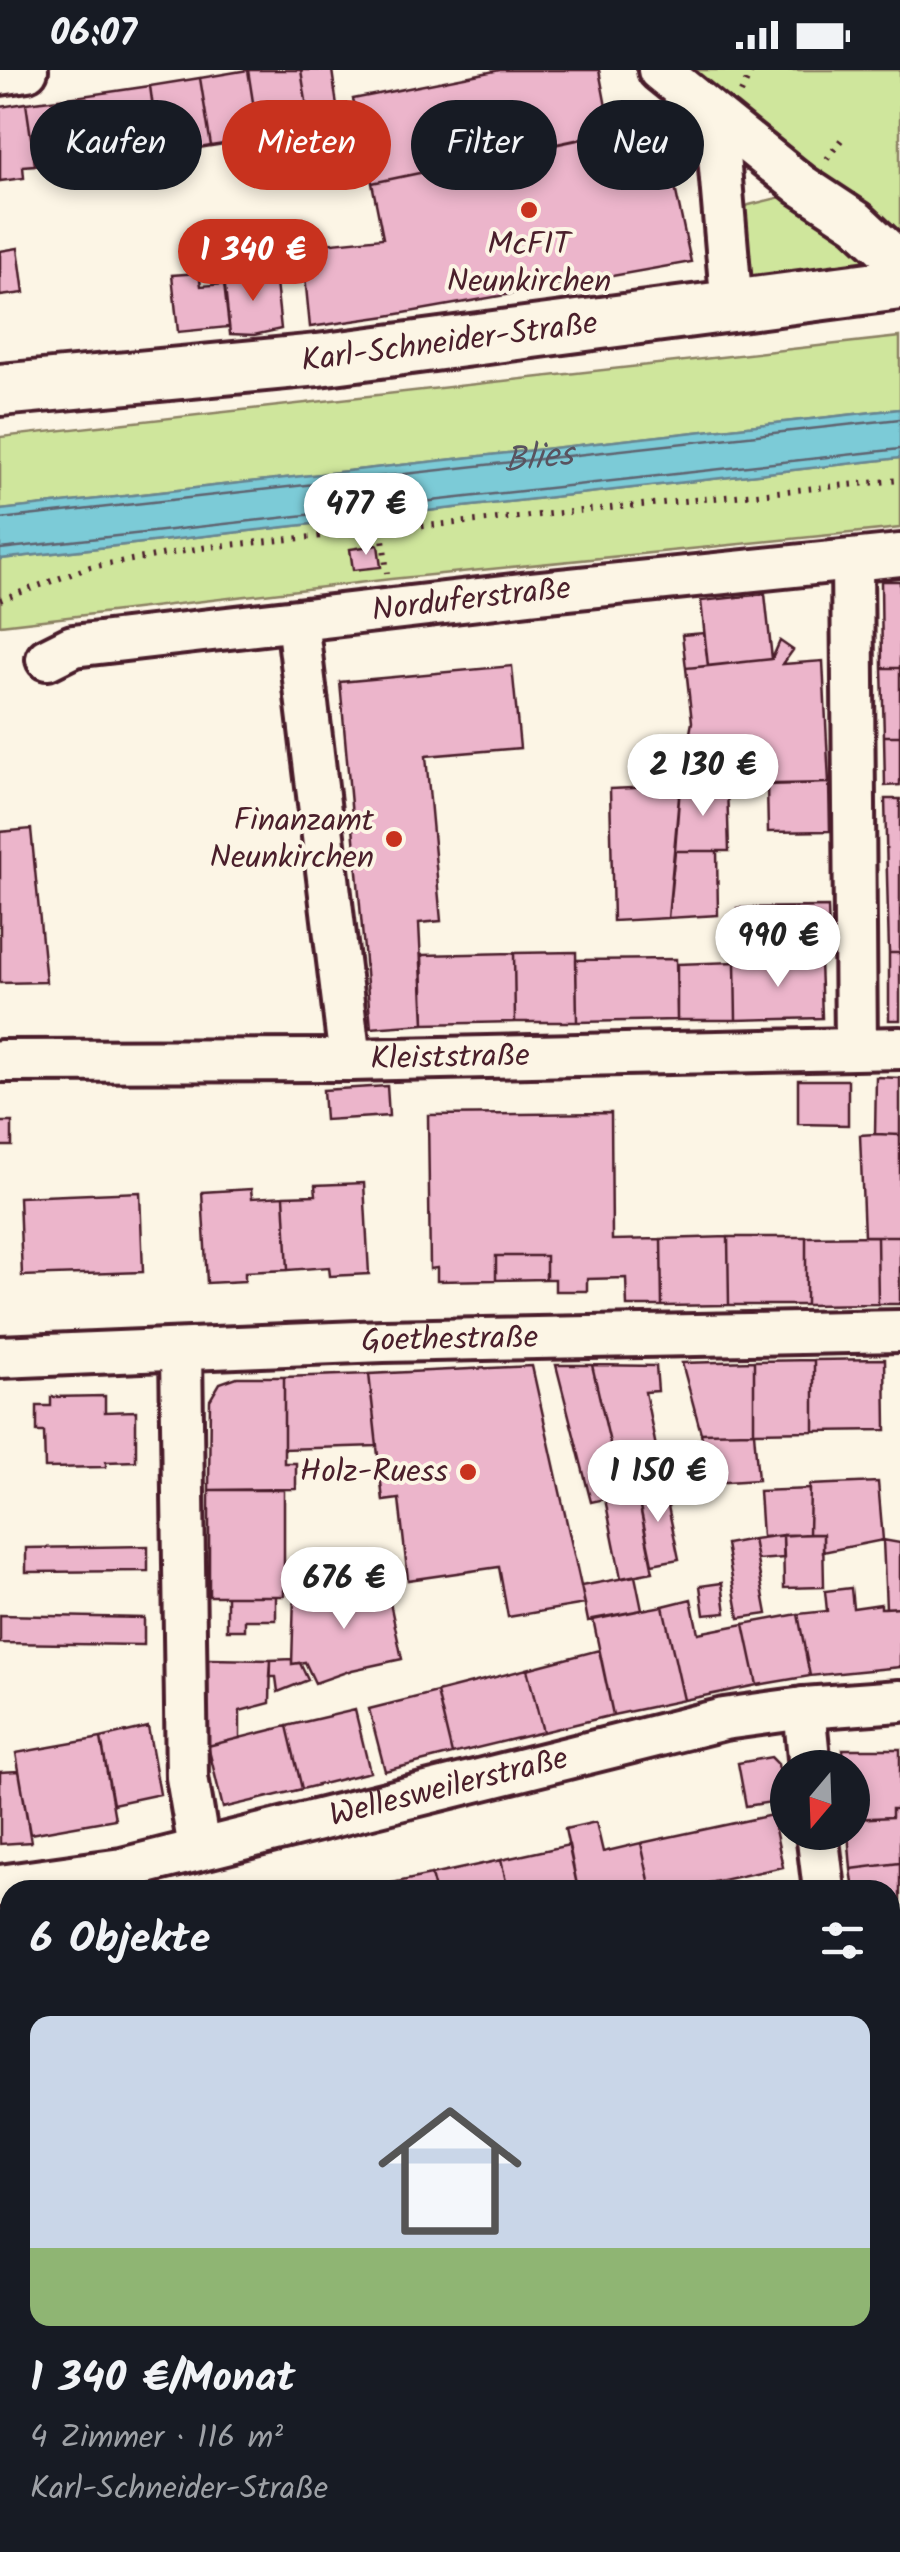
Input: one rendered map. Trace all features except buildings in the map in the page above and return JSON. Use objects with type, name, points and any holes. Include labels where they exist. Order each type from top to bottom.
[{"type":"main road","name":"Karl-Schneider-Straße","points":[[0,390],[318,360],[732,308],[900,282]]},
{"type":"street","points":[[0,74],[27,70]]},
{"type":"street","points":[[659,70],[695,100]]},
{"type":"street","points":[[704,108],[802,185],[857,222],[888,250],[900,282]]},
{"type":"street","points":[[704,108],[719,156],[732,308]]},
{"type":"street","points":[[722,208],[744,193],[776,184],[802,185]]},
{"type":"street","name":"Norduferstraße","points":[[47,659],[74,646],[900,555]]},
{"type":"street","points":[[852,560],[856,1048]]},
{"type":"street","points":[[297,620],[350,1060]]},
{"type":"street","name":"Kleiststraße","points":[[0,1060],[350,1060],[900,1048]]},
{"type":"street","name":"Goethestraße","points":[[0,1358],[383,1341],[900,1331]]},
{"type":"street","points":[[182,1352],[187,1777],[199,1848]]},
{"type":"street","name":"Wellesweilerstraße","points":[[43,1880],[122,1869],[724,1720],[804,1708],[900,1701]]},
{"type":"street","points":[[804,1708],[808,1750]]},
{"type":"street","points":[[819,1850],[823,1880]]},
{"type":"path","points":[[0,600],[90,567],[208,547],[900,480]]},
{"type":"path","points":[[382,530],[388,580]]},
{"type":"green space","points":[[698,70],[900,70],[900,249],[733,111]]},
{"type":"green space","points":[[785,196],[865,246],[872,264],[742,283],[734,213]]},
{"type":"green space","points":[[900,337],[900,409],[0,510],[0,437]]},
{"type":"green space","points":[[900,458],[900,528],[391,579],[0,625],[0,559]]},
{"type":"water","name":"Blies","points":[[900,409],[900,458],[0,559],[0,510]]},
{"type":"place","name":"McFIT Neunkirchen","points":[[529,210]]},
{"type":"place","name":"Finanzamt Neunkirchen","points":[[394,839]]},
{"type":"place","name":"Holz-Ruess","points":[[468,1472]]}]
